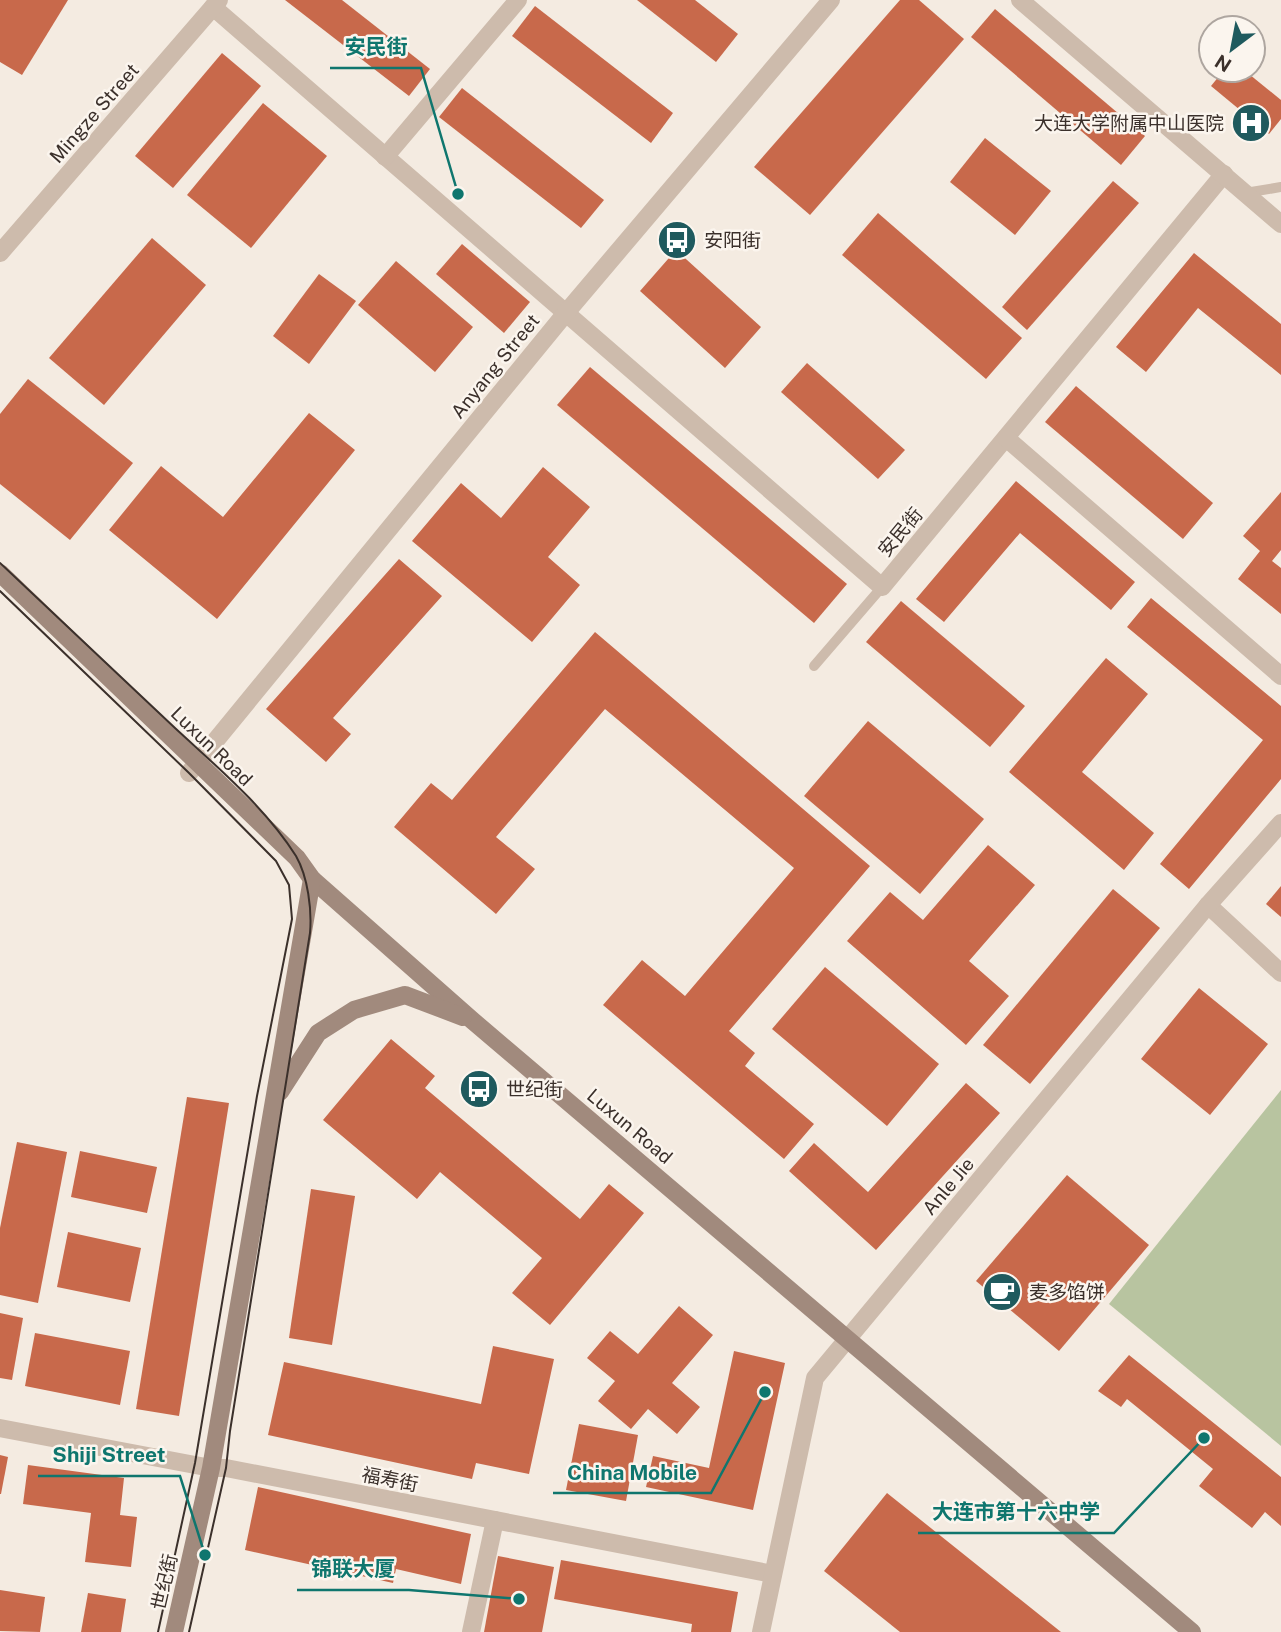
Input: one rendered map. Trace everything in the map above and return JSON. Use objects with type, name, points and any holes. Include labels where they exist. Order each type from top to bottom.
[{"type":"main road","name":"Luxun Road","points":[[0,573],[194,768],[297,858],[312,879],[473,1021],[1192,1632]]},
{"type":"main road","name":"世纪街","points":[[174,1632],[211,1468],[312,879]]},
{"type":"main road","points":[[276,1098],[318,1033],[354,1010],[405,995],[473,1021]]},
{"type":"street","points":[[385,157],[518,0]]},
{"type":"street","name":"Anyang Street","points":[[194,768],[565,313],[831,0]]},
{"type":"street","points":[[1020,0],[1281,225]]},
{"type":"street","name":"安民街","points":[[216,3],[385,157],[882,587],[1224,174]]},
{"type":"street","name":"Mingze Street","points":[[0,253],[216,3]]},
{"type":"street","points":[[1006,438],[1281,676]]},
{"type":"street","name":"Anle Jie","points":[[761,1632],[815,1378],[1208,905],[1281,823]]},
{"type":"street","points":[[1208,905],[1281,973]]},
{"type":"street","name":"福寿街","points":[[0,1428],[211,1468],[226,1468],[773,1574]]},
{"type":"street","points":[[471,1632],[495,1520]]},
{"type":"lane","points":[[1244,193],[1281,187]]},
{"type":"lane","points":[[814,666],[882,587]]},
{"type":"green space","points":[[1281,1090],[1281,1446],[1109,1304]]},
{"type":"building","points":[[0,0],[68,0],[22,75],[0,62]]},
{"type":"building","points":[[285,0],[342,0],[430,69],[409,96]]},
{"type":"building","points":[[637,0],[695,0],[738,34],[716,62]]},
{"type":"building","points":[[900,0],[919,0],[964,39],[810,215],[754,167]]},
{"type":"building","points":[[535,6],[673,113],[651,143],[512,36]]},
{"type":"building","points":[[995,9],[1145,136],[1121,165],[971,37]]},
{"type":"building","points":[[222,53],[261,86],[173,188],[135,156]]},
{"type":"building","points":[[1261,84],[1281,100],[1281,119],[1269,134],[1211,86]]},
{"type":"building","points":[[462,88],[604,200],[581,228],[439,117]]},
{"type":"building","points":[[263,103],[327,156],[251,248],[187,195]]},
{"type":"building","points":[[985,138],[1051,191],[1015,235],[950,182]]},
{"type":"building","points":[[1113,181],[1139,203],[1027,330],[1002,307]]},
{"type":"building","points":[[878,213],[1022,338],[986,379],[842,255]]},
{"type":"building","points":[[152,238],[206,285],[104,405],[49,358]]},
{"type":"building","points":[[462,244],[530,302],[504,333],[436,274]]},
{"type":"building","points":[[676,250],[761,327],[725,368],[640,291]]},
{"type":"building","points":[[1194,253],[1281,324],[1281,375],[1198,308],[1146,372],[1116,347]]},
{"type":"building","points":[[396,261],[473,327],[435,372],[358,305]]},
{"type":"building","points":[[319,274],[356,301],[309,364],[273,336]]},
{"type":"building","points":[[807,363],[905,450],[878,479],[781,392]]},
{"type":"building","points":[[590,367],[847,584],[814,623],[557,405]]},
{"type":"building","points":[[28,379],[133,463],[70,540],[0,484],[0,414]]},
{"type":"building","points":[[1076,386],[1213,503],[1183,539],[1045,422]]},
{"type":"building","points":[[309,413],[355,450],[217,619],[109,530],[161,466],[223,517]]},
{"type":"building","points":[[543,467],[590,507],[548,557],[580,585],[532,642],[412,541],[461,483],[501,518]]},
{"type":"building","points":[[1016,481],[1135,582],[1111,610],[1020,533],[944,622],[916,599]]},
{"type":"building","points":[[1281,492],[1281,550],[1272,561],[1281,568],[1281,614],[1238,579],[1260,551],[1243,536]]},
{"type":"building","points":[[399,559],[442,596],[333,718],[351,734],[326,762],[266,709]]},
{"type":"building","points":[[1151,598],[1281,706],[1281,779],[1189,889],[1160,864],[1263,740],[1127,627]]},
{"type":"building","points":[[901,601],[1025,706],[990,747],[866,642]]},
{"type":"building","points":[[595,632],[870,866],[729,1031],[755,1053],[745,1066],[814,1124],[784,1159],[603,1005],[642,960],[685,996],[794,868],[605,709],[496,837],[535,869],[496,914],[394,827],[431,783],[452,800]]},
{"type":"building","points":[[1106,658],[1148,694],[1082,772],[1154,833],[1124,870],[1009,772]]},
{"type":"building","points":[[868,721],[984,819],[920,894],[804,796]]},
{"type":"building","points":[[988,845],[1035,885],[969,961],[1009,996],[966,1045],[847,941],[890,892],[923,920]]},
{"type":"building","points":[[1281,886],[1281,917],[1266,904]]},
{"type":"building","points":[[1113,889],[1160,928],[1030,1084],[983,1045]]},
{"type":"building","points":[[825,967],[939,1064],[887,1126],[772,1029]]},
{"type":"building","points":[[1199,988],[1268,1044],[1210,1115],[1141,1059]]},
{"type":"building","points":[[391,1039],[435,1076],[425,1088],[580,1219],[609,1184],[644,1213],[550,1325],[512,1293],[542,1258],[440,1172],[417,1199],[323,1120]]},
{"type":"building","points":[[966,1083],[1000,1113],[876,1250],[789,1171],[814,1143],[868,1192]]},
{"type":"building","points":[[187,1097],[229,1103],[179,1416],[136,1409]]},
{"type":"building","points":[[17,1142],[67,1152],[38,1303],[0,1295],[0,1228]]},
{"type":"building","points":[[80,1151],[157,1167],[147,1213],[71,1197]]},
{"type":"building","points":[[1067,1175],[1149,1245],[1059,1351],[976,1281]]},
{"type":"building","points":[[311,1189],[355,1196],[332,1345],[289,1338]]},
{"type":"building","points":[[68,1232],[141,1248],[130,1302],[57,1287]]},
{"type":"building","points":[[679,1306],[713,1335],[672,1383],[700,1407],[677,1434],[648,1409],[631,1429],[598,1401],[615,1381],[587,1358],[610,1331],[638,1354]]},
{"type":"building","points":[[0,1313],[23,1318],[12,1380],[0,1378]]},
{"type":"building","points":[[35,1333],[130,1351],[120,1405],[25,1386]]},
{"type":"building","points":[[493,1346],[554,1359],[529,1474],[476,1463],[472,1479],[268,1435],[284,1362],[481,1404]]},
{"type":"building","points":[[734,1351],[785,1363],[753,1510],[646,1487],[653,1456],[709,1468]]},
{"type":"building","points":[[1129,1355],[1281,1477],[1281,1526],[1265,1512],[1252,1528],[1199,1486],[1213,1469],[1127,1399],[1121,1407],[1098,1391]]},
{"type":"building","points":[[579,1424],[638,1435],[626,1501],[566,1490]]},
{"type":"building","points":[[0,1455],[8,1457],[1,1494],[0,1494]]},
{"type":"building","points":[[28,1465],[124,1478],[120,1515],[137,1517],[131,1567],[85,1562],[91,1513],[23,1504]]},
{"type":"building","points":[[258,1487],[471,1534],[461,1584],[396,1569],[393,1583],[245,1550]]},
{"type":"building","points":[[887,1493],[1061,1632],[900,1632],[824,1571]]},
{"type":"building","points":[[498,1556],[554,1567],[542,1632],[484,1632]]},
{"type":"building","points":[[561,1560],[738,1592],[731,1632],[691,1632],[692,1624],[554,1599]]},
{"type":"building","points":[[0,1590],[45,1597],[40,1632],[0,1631]]},
{"type":"building","points":[[88,1593],[126,1599],[121,1632],[81,1632]]},
{"type":"tram line","points":[[0,563],[255,804],[296,856],[304,874],[308,894],[310,933],[226,1468],[189,1632]]},
{"type":"tram line","points":[[0,591],[276,861],[289,885],[292,919],[257,1096],[195,1463],[158,1632]]},
{"type":"place","name":"大连大学附属中山医院","points":[[1251,123]]},
{"type":"place","name":"安民街","points":[[458,194]]},
{"type":"place","name":"安阳街","points":[[677,240]]},
{"type":"place","name":"世纪街","points":[[479,1089]]},
{"type":"place","name":"麦多馅饼","points":[[1002,1292]]},
{"type":"place","name":"China Mobile","points":[[765,1392]]},
{"type":"place","name":"大连市第十六中学","points":[[1204,1438]]},
{"type":"place","name":"Shiji Street","points":[[205,1555]]},
{"type":"place","name":"锦联大厦","points":[[519,1599]]}]
